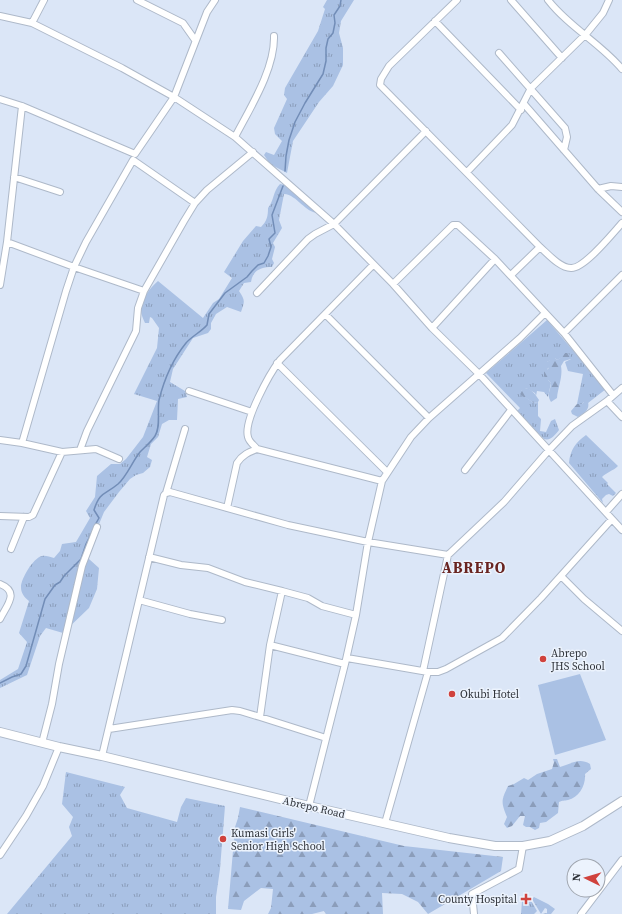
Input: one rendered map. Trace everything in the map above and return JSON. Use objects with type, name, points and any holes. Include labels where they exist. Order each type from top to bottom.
[{"type":"main road","name":"Abrepo Road","points":[[0,732],[308,806],[495,846],[523,846],[550,840],[567,834],[599,817],[622,801]]},
{"type":"street","points":[[32,23],[44,0]]},
{"type":"street","points":[[137,0],[183,23],[195,40]]},
{"type":"street","points":[[22,443],[74,267],[86,242],[134,157],[174,97],[208,8],[215,0]]},
{"type":"street","points":[[457,0],[389,66],[380,82],[380,85],[540,247],[562,265],[570,268],[576,268],[584,263],[622,223]]},
{"type":"street","points":[[512,0],[562,58]]},
{"type":"street","points":[[548,0],[573,26],[586,34],[613,58],[622,69]]},
{"type":"street","points":[[467,172],[512,125],[524,104],[530,88],[586,34],[602,13],[609,0]]},
{"type":"street","points":[[0,16],[32,23],[122,68],[174,97],[235,137],[334,224],[393,284],[432,328],[479,374],[622,530]]},
{"type":"street","points":[[435,21],[521,110]]},
{"type":"street","points":[[235,137],[270,67],[274,52],[274,36]]},
{"type":"street","points":[[499,53],[565,128],[567,137],[564,150]]},
{"type":"street","points":[[0,98],[22,106],[134,157],[195,203]]},
{"type":"street","points":[[524,104],[598,189],[622,212]]},
{"type":"street","points":[[0,285],[7,242],[22,106]]},
{"type":"street","points":[[257,293],[308,239],[334,224],[426,131]]},
{"type":"street","points":[[80,450],[84,437],[136,331],[138,308],[144,292],[195,203],[219,178],[253,152]]},
{"type":"street","points":[[14,177],[60,192]]},
{"type":"street","points":[[598,189],[611,186],[622,187]]},
{"type":"street","points":[[393,284],[453,225],[458,224],[511,275],[564,333],[614,395]]},
{"type":"street","points":[[7,242],[144,292]]},
{"type":"street","points":[[511,275],[540,247]]},
{"type":"street","points":[[432,328],[495,259]]},
{"type":"street","points":[[373,265],[277,363],[252,412],[247,429],[247,436],[257,449],[382,481]]},
{"type":"street","points":[[564,333],[622,275]]},
{"type":"street","points":[[308,806],[347,658],[368,542],[382,481],[411,437],[429,418],[520,338],[545,313]]},
{"type":"street","points":[[325,314],[429,418]]},
{"type":"street","points":[[277,363],[387,472]]},
{"type":"street","points":[[385,823],[426,672],[448,555],[504,502],[572,426],[607,401],[622,388]]},
{"type":"street","points":[[189,391],[252,412]]},
{"type":"street","points":[[607,401],[622,417]]},
{"type":"street","points":[[465,470],[511,410]]},
{"type":"street","points":[[102,756],[164,495],[166,493],[185,430]]},
{"type":"street","points":[[0,440],[22,443],[62,452],[96,449],[119,459]]},
{"type":"street","points":[[227,508],[237,463],[247,453],[257,449]]},
{"type":"street","points":[[0,516],[29,517],[33,515],[62,452]]},
{"type":"street","points":[[166,493],[170,492],[288,525],[368,542],[448,555]]},
{"type":"street","points":[[606,512],[622,494]]},
{"type":"street","points":[[11,549],[24,517]]},
{"type":"street","points":[[347,658],[426,672],[438,672],[446,669],[502,638],[542,598],[612,520]]},
{"type":"street","points":[[42,743],[82,566],[97,527]]},
{"type":"street","points":[[149,557],[181,565],[208,568],[245,582],[308,598],[322,606],[356,615]]},
{"type":"street","points":[[561,576],[584,599],[622,630]]},
{"type":"street","points":[[0,584],[9,589],[11,593],[10,600],[0,619]]},
{"type":"street","points":[[260,717],[270,645],[282,591]]},
{"type":"street","points":[[139,600],[190,614],[222,620]]},
{"type":"street","points":[[270,645],[345,664]]},
{"type":"street","points":[[109,729],[232,710],[240,711],[326,738]]},
{"type":"street","points":[[0,855],[26,816],[43,786],[59,747]]},
{"type":"street","points":[[474,914],[472,894],[518,869],[523,846]]},
{"type":"street","points":[[581,914],[622,860]]},
{"type":"green space","points":[[327,0],[354,0],[341,21],[339,33],[343,48],[343,65],[333,86],[319,102],[293,141],[287,173],[270,164],[264,155],[266,152],[274,155],[282,141],[275,134],[274,128],[287,99],[284,95],[285,88],[318,31],[325,9],[323,7]]},
{"type":"green space","points":[[280,184],[285,185],[320,213],[310,211],[289,195],[284,194],[279,220],[282,228],[273,243],[275,247],[272,259],[274,263],[272,267],[258,270],[251,282],[244,283],[239,291],[244,301],[241,312],[227,307],[216,314],[211,323],[211,329],[208,333],[193,338],[173,369],[170,382],[185,391],[187,397],[178,399],[177,420],[169,420],[162,424],[158,437],[151,444],[147,457],[152,460],[150,467],[143,473],[130,479],[104,512],[88,551],[89,559],[99,568],[97,589],[89,608],[63,633],[46,628],[40,636],[27,675],[0,688],[0,680],[18,669],[27,642],[19,633],[29,601],[23,595],[21,589],[25,574],[31,565],[42,556],[54,558],[60,551],[62,544],[76,542],[90,518],[86,511],[95,497],[97,476],[111,464],[120,464],[126,459],[143,437],[157,401],[134,394],[157,348],[159,328],[150,317],[149,323],[145,323],[142,315],[141,310],[145,297],[149,290],[158,281],[203,318],[213,303],[219,299],[232,278],[224,272],[243,241],[256,226],[261,227],[265,223],[268,208]]},
{"type":"green space","points":[[547,320],[606,389],[588,403],[584,402],[582,404],[577,404],[583,374],[568,371],[565,362],[571,359],[563,357],[557,360],[555,358],[547,362],[549,368],[547,369],[548,380],[551,383],[548,397],[544,392],[537,391],[536,396],[535,393],[526,388],[521,391],[522,395],[534,403],[538,402],[538,416],[541,419],[540,431],[546,432],[551,421],[555,419],[559,430],[553,437],[544,439],[517,411],[520,408],[486,373]]},
{"type":"green space","points":[[552,353],[555,354],[555,358],[557,360],[565,353],[568,353],[571,359],[564,361],[561,366],[561,378],[557,398],[551,402],[549,394],[551,383],[544,376],[544,372],[549,368],[547,366],[547,362],[550,360],[549,355]]},
{"type":"green space","points":[[524,388],[533,392],[539,400],[538,402],[534,403],[521,395],[521,391]]},
{"type":"green space","points":[[584,402],[588,402],[586,411],[578,417],[572,414],[571,411],[577,404],[582,404]]},
{"type":"green space","points":[[586,435],[618,466],[602,477],[616,493],[613,496],[609,494],[606,495],[602,499],[603,503],[569,463],[574,447],[579,440]]},
{"type":"green space","points":[[580,674],[606,740],[555,755],[538,685]]},
{"type":"green space","points":[[553,759],[557,759],[560,767],[579,761],[590,764],[591,769],[585,774],[583,787],[581,790],[572,799],[559,802],[558,813],[546,822],[540,823],[539,828],[535,830],[530,827],[526,827],[523,825],[525,816],[520,816],[512,826],[507,828],[504,824],[507,817],[503,802],[508,786],[524,778],[528,780],[537,774],[552,769],[554,762]]},
{"type":"green space","points":[[66,772],[125,787],[120,795],[127,808],[177,822],[181,807],[186,798],[225,806],[220,869],[216,897],[216,914],[7,914],[72,836],[69,827],[73,817],[62,804]]},
{"type":"green space","points":[[240,807],[404,846],[503,857],[501,871],[428,914],[418,902],[402,894],[382,893],[383,914],[326,914],[324,911],[312,914],[268,914],[271,908],[273,889],[261,888],[244,901],[241,910],[228,909],[235,827]]},
{"type":"green space","points":[[534,897],[555,909],[551,914],[542,914],[547,913],[547,909],[545,908],[541,914],[532,899]]},
{"type":"green space","points":[[530,899],[537,911],[534,914],[521,914],[522,901]]},
{"type":"waterway","points":[[285,171],[289,140],[295,122],[323,74],[328,39],[333,33],[335,23],[334,15],[340,6],[341,0]]},
{"type":"waterway","points":[[95,525],[99,518],[94,510],[98,499],[121,481],[134,460],[152,440],[157,432],[159,400],[166,377],[181,349],[207,325],[209,314],[225,293],[247,277],[258,265],[264,263],[268,256],[271,247],[269,239],[275,233],[272,215],[283,186]]},
{"type":"waterway","points":[[0,683],[21,674],[26,666],[45,599],[55,585],[60,582],[81,559],[92,532]]},
{"type":"place","name":"Abrepo JHS School","points":[[543,659]]},
{"type":"place","name":"Okubi Hotel","points":[[452,694]]},
{"type":"place","name":"Kumasi Girls' Senior High School","points":[[223,839]]},
{"type":"place","name":"County Hospital","points":[[526,899]]},
{"type":"district","name":"ABREPO","points":[[474,568]]}]
